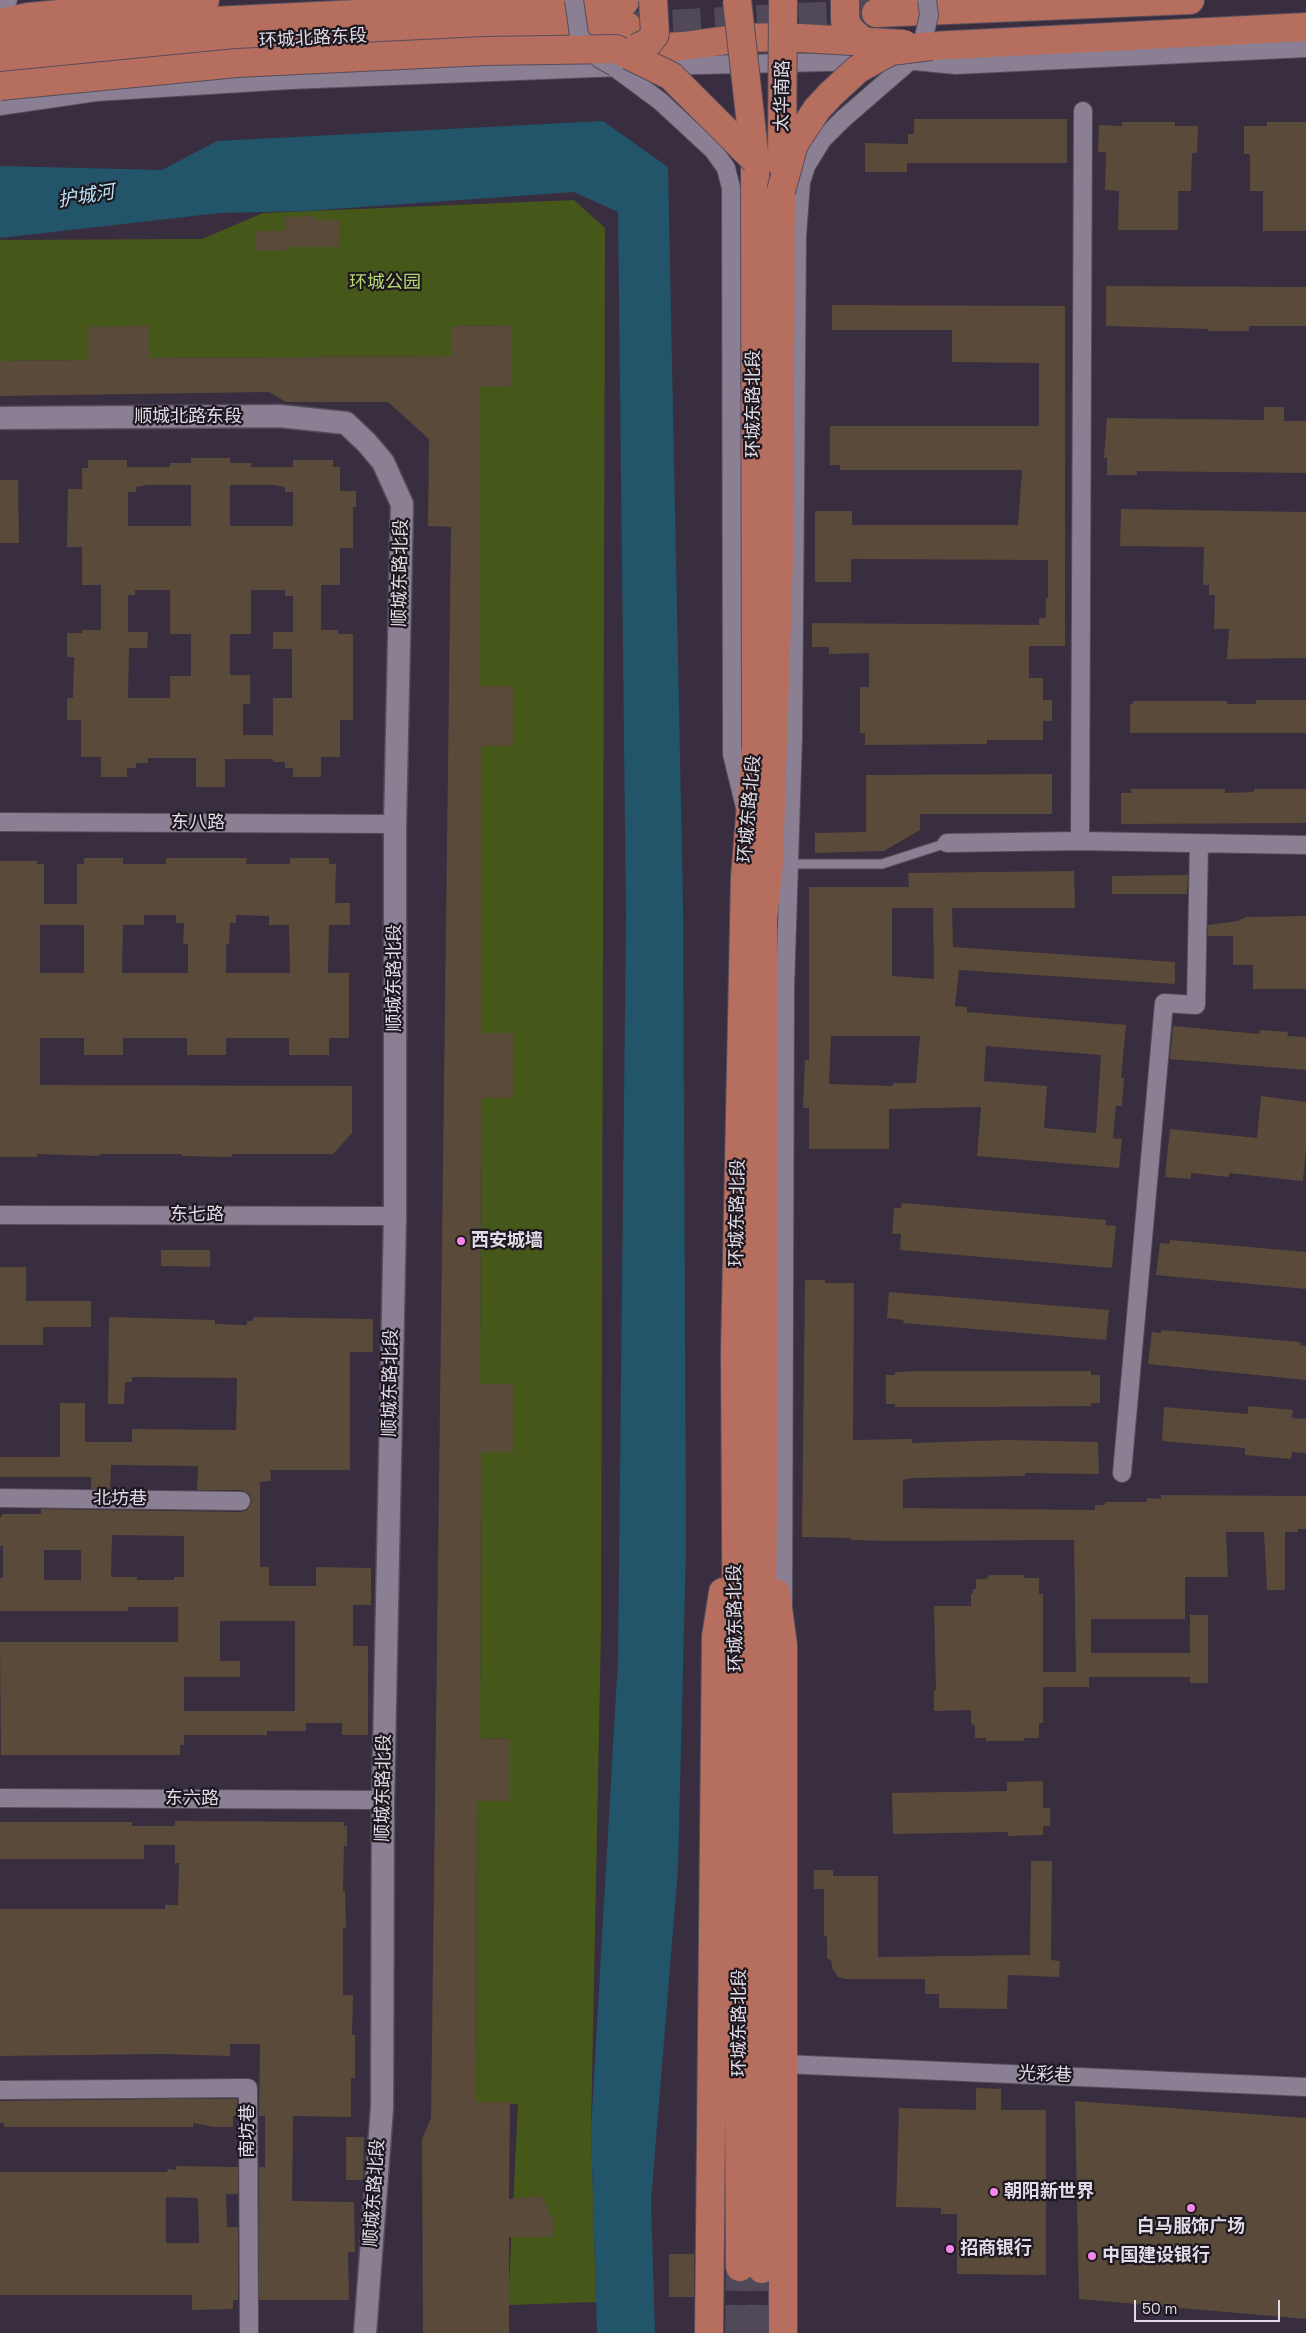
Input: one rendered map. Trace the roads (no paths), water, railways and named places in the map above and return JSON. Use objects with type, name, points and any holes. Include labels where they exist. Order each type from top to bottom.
[{"type":"main road","points":[[0,23],[28,17],[205,0]]},
{"type":"main road","points":[[624,38],[648,42],[655,34],[653,0]]},
{"type":"main road","name":"太华南路","points":[[737,0],[755,160]]},
{"type":"main road","name":"太华南路","points":[[781,191],[783,0]]},
{"type":"main road","points":[[845,0],[845,21],[851,31],[864,42]]},
{"type":"main road","points":[[876,13],[1190,0]]},
{"type":"main road","name":"环城北路东段","points":[[0,44],[76,32],[192,22],[624,38]]},
{"type":"main road","points":[[781,191],[794,144],[817,109],[830,94],[858,69],[891,51],[921,53],[1235,29],[1306,26]]},
{"type":"main road","name":"环城北路东段","points":[[0,67],[140,48],[511,29],[624,38]]},
{"type":"main road","points":[[0,86],[237,63],[485,51],[624,38],[684,46],[742,38],[784,37],[864,42],[921,53]]},
{"type":"main road","points":[[624,38],[671,76],[755,160]]},
{"type":"main road","name":"环城东路北段","points":[[755,160],[765,552],[771,808],[770,863],[763,918],[763,1508],[751,2268],[735,1511],[735,1352],[743,921],[756,744],[765,552],[781,191]]},
{"type":"main road","points":[[763,1508],[783,1646],[782,2333]]},
{"type":"main road","points":[[708,2333],[716,1637],[735,1511]]},
{"type":"street","points":[[0,1],[8,0]]},
{"type":"street","points":[[574,0],[579,35],[590,50],[600,59],[624,38]]},
{"type":"street","points":[[921,53],[920,46],[927,28],[927,0]]},
{"type":"street","points":[[624,38],[660,101],[713,150],[726,168],[731,188],[765,552],[793,736],[784,988],[783,1646]]},
{"type":"street","points":[[0,106],[96,92],[290,80],[624,38],[921,53],[956,65],[1306,48]]},
{"type":"street","points":[[765,552],[801,182],[806,166],[822,140],[843,119],[921,53]]},
{"type":"street","points":[[1080,841],[1083,111]]},
{"type":"street","name":"顺城北路东段","points":[[0,418],[279,416],[346,423],[367,443]]},
{"type":"street","name":"顺城东路北段","points":[[365,2333],[382,2108],[383,1800],[395,1216],[395,824],[402,504],[383,462],[367,443]]},
{"type":"street","points":[[771,808],[793,736]]},
{"type":"street","name":"东八路","points":[[0,822],[395,824]]},
{"type":"street","points":[[947,843],[1080,841],[1306,845]]},
{"type":"street","points":[[1122,1473],[1164,1003],[1196,1005],[1199,843]]},
{"type":"street","name":"东七路","points":[[0,1215],[395,1216]]},
{"type":"street","name":"北坊巷","points":[[0,1498],[241,1501]]},
{"type":"street","name":"东六路","points":[[0,1798],[383,1800]]},
{"type":"street","name":"光彩巷","points":[[783,2064],[1306,2087]]},
{"type":"street","name":"南坊巷","points":[[0,2090],[248,2088],[249,2333]]},
{"type":"lane","points":[[789,864],[882,864],[947,843]]},
{"type":"water","name":"护城河","points":[[603,121],[668,167],[683,904],[686,1547],[678,1869],[651,2201],[655,2333],[597,2333],[591,2129],[618,1659],[626,917],[618,212],[574,192],[305,211],[220,213],[0,238],[0,166],[162,170],[217,141]]},
{"type":"tunnel","points":[[631,26],[876,13]]},
{"type":"tunnel","points":[[739,2333],[740,2267]]},
{"type":"tunnel","points":[[760,2333],[762,2269]]},
{"type":"place","name":"西安城墙","points":[[461,1241]]},
{"type":"place","name":"朝阳新世界","points":[[994,2192]]},
{"type":"place","name":"白马服饰广场","points":[[1191,2208]]},
{"type":"place","name":"招商银行","points":[[950,2249]]},
{"type":"place","name":"中国建设银行","points":[[1092,2256]]},
{"type":"park label","name":"环城公园","points":[[385,283]]}]
